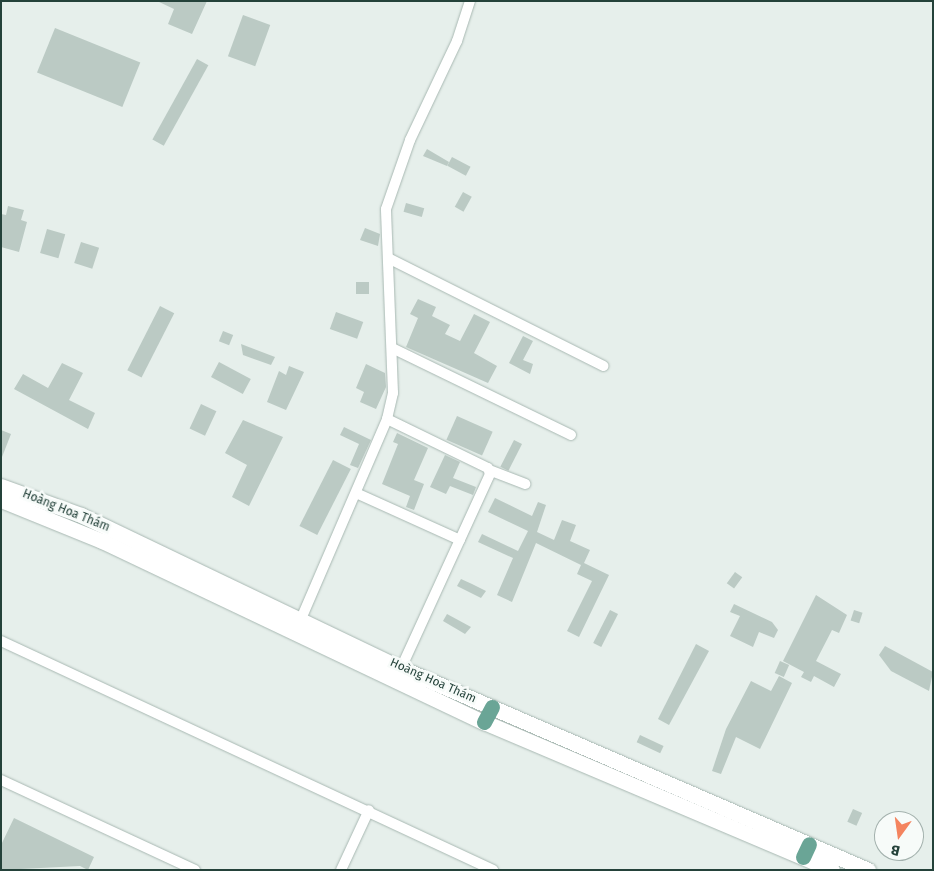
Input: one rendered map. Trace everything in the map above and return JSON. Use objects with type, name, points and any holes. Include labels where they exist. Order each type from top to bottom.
[{"type":"main road","name":"Hoàng Hoa Thám","points":[[1,486],[82,515],[401,668],[806,851],[832,870]]},
{"type":"main road","name":"Hoàng Hoa Thám","points":[[1,500],[102,541],[484,722],[806,851],[868,870]]},
{"type":"main road","points":[[484,722],[492,708]]},
{"type":"street","points":[[301,619],[387,420],[393,393],[386,209],[410,140],[457,41],[470,1]]},
{"type":"street","points":[[388,258],[604,366]]},
{"type":"street","points":[[392,348],[571,435]]},
{"type":"street","points":[[387,420],[489,470],[525,484]]},
{"type":"street","points":[[401,668],[488,482],[489,470]]},
{"type":"street","points":[[356,493],[460,540]]},
{"type":"street","points":[[1,641],[368,810],[493,870]]},
{"type":"street","points":[[1,780],[195,870]]},
{"type":"street","points":[[341,870],[368,810]]},
{"type":"building","points":[[157,1],[207,1],[192,34],[168,24],[174,9]]},
{"type":"building","points":[[243,15],[270,25],[255,66],[228,56]]},
{"type":"building","points":[[55,28],[140,62],[122,107],[37,73]]},
{"type":"building","points":[[197,59],[208,65],[164,146],[152,139]]},
{"type":"building","points":[[427,149],[449,162],[447,166],[423,156]]},
{"type":"building","points":[[452,157],[471,167],[466,176],[447,166]]},
{"type":"building","points":[[463,192],[472,197],[464,212],[455,207]]},
{"type":"building","points":[[406,203],[424,208],[422,217],[404,212]]},
{"type":"building","points":[[8,206],[24,210],[21,220],[27,222],[19,252],[1,247],[1,214],[6,215]]},
{"type":"building","points":[[365,228],[380,234],[378,246],[360,240]]},
{"type":"building","points":[[47,229],[65,234],[58,258],[40,253]]},
{"type":"building","points":[[81,242],[99,248],[92,269],[74,263]]},
{"type":"building","points":[[356,282],[369,282],[369,294],[356,294]]},
{"type":"building","points":[[418,299],[436,307],[432,316],[450,325],[445,334],[460,341],[474,314],[490,322],[474,353],[497,366],[488,383],[406,347],[418,318],[410,314]]},
{"type":"building","points":[[160,306],[174,313],[142,377],[127,370]]},
{"type":"building","points":[[336,312],[363,322],[357,339],[330,329]]},
{"type":"building","points":[[223,331],[233,335],[229,345],[219,341]]},
{"type":"building","points":[[523,336],[533,341],[523,360],[533,364],[530,374],[509,363]]},
{"type":"building","points":[[241,344],[275,357],[271,365],[243,355]]},
{"type":"building","points":[[219,362],[251,379],[243,394],[211,377]]},
{"type":"building","points":[[62,363],[83,373],[69,400],[95,413],[88,429],[14,389],[23,374],[48,388]]},
{"type":"building","points":[[366,364],[385,373],[386,387],[376,409],[360,402],[364,392],[356,388]]},
{"type":"building","points":[[289,366],[304,372],[286,410],[267,402],[279,371],[286,375]]},
{"type":"building","points":[[201,404],[216,411],[205,436],[190,428]]},
{"type":"building","points":[[457,416],[493,432],[482,456],[446,440]]},
{"type":"building","points":[[243,420],[283,437],[249,506],[232,497],[247,465],[225,453]]},
{"type":"building","points":[[344,427],[371,440],[358,468],[350,465],[359,444],[340,435]]},
{"type":"building","points":[[1,430],[11,434],[2,457],[1,457]]},
{"type":"building","points":[[397,433],[428,448],[414,480],[424,484],[414,510],[406,507],[410,496],[382,484],[398,444],[393,442]]},
{"type":"building","points":[[514,440],[522,444],[508,471],[500,467]]},
{"type":"building","points":[[445,455],[460,462],[453,478],[476,487],[473,495],[450,486],[446,494],[430,487]]},
{"type":"building","points":[[333,460],[351,469],[317,535],[299,526]]},
{"type":"building","points":[[495,498],[532,516],[538,502],[546,505],[537,532],[554,540],[562,520],[576,525],[570,541],[590,550],[584,563],[609,575],[579,637],[567,631],[592,581],[577,574],[581,565],[536,543],[512,602],[497,595],[513,558],[478,542],[482,534],[518,551],[528,531],[488,512]]},
{"type":"building","points":[[735,572],[742,577],[734,589],[727,583]]},
{"type":"building","points":[[461,579],[486,591],[481,598],[457,586]]},
{"type":"building","points":[[816,595],[847,615],[839,633],[832,630],[816,661],[841,674],[834,687],[814,676],[811,682],[801,677],[804,672],[783,661]]},
{"type":"building","points":[[734,604],[772,622],[778,630],[774,638],[759,632],[753,647],[730,636],[740,616],[730,612]]},
{"type":"building","points":[[610,610],[618,614],[601,647],[593,643]]},
{"type":"building","points":[[854,610],[863,613],[859,623],[851,620]]},
{"type":"building","points":[[447,614],[471,627],[465,634],[443,621]]},
{"type":"building","points":[[696,644],[709,651],[669,725],[658,719]]},
{"type":"building","points":[[885,646],[933,672],[929,691],[891,671],[879,655]]},
{"type":"building","points":[[780,661],[789,665],[784,677],[775,673]]},
{"type":"building","points":[[779,676],[792,683],[760,749],[736,737],[721,774],[712,771],[726,729],[751,681],[771,691]]},
{"type":"building","points":[[640,735],[664,746],[660,753],[637,742]]},
{"type":"building","points":[[853,809],[862,813],[856,826],[847,822]]},
{"type":"building","points":[[14,818],[94,857],[88,870],[80,866],[1,870],[1,845]]}]
